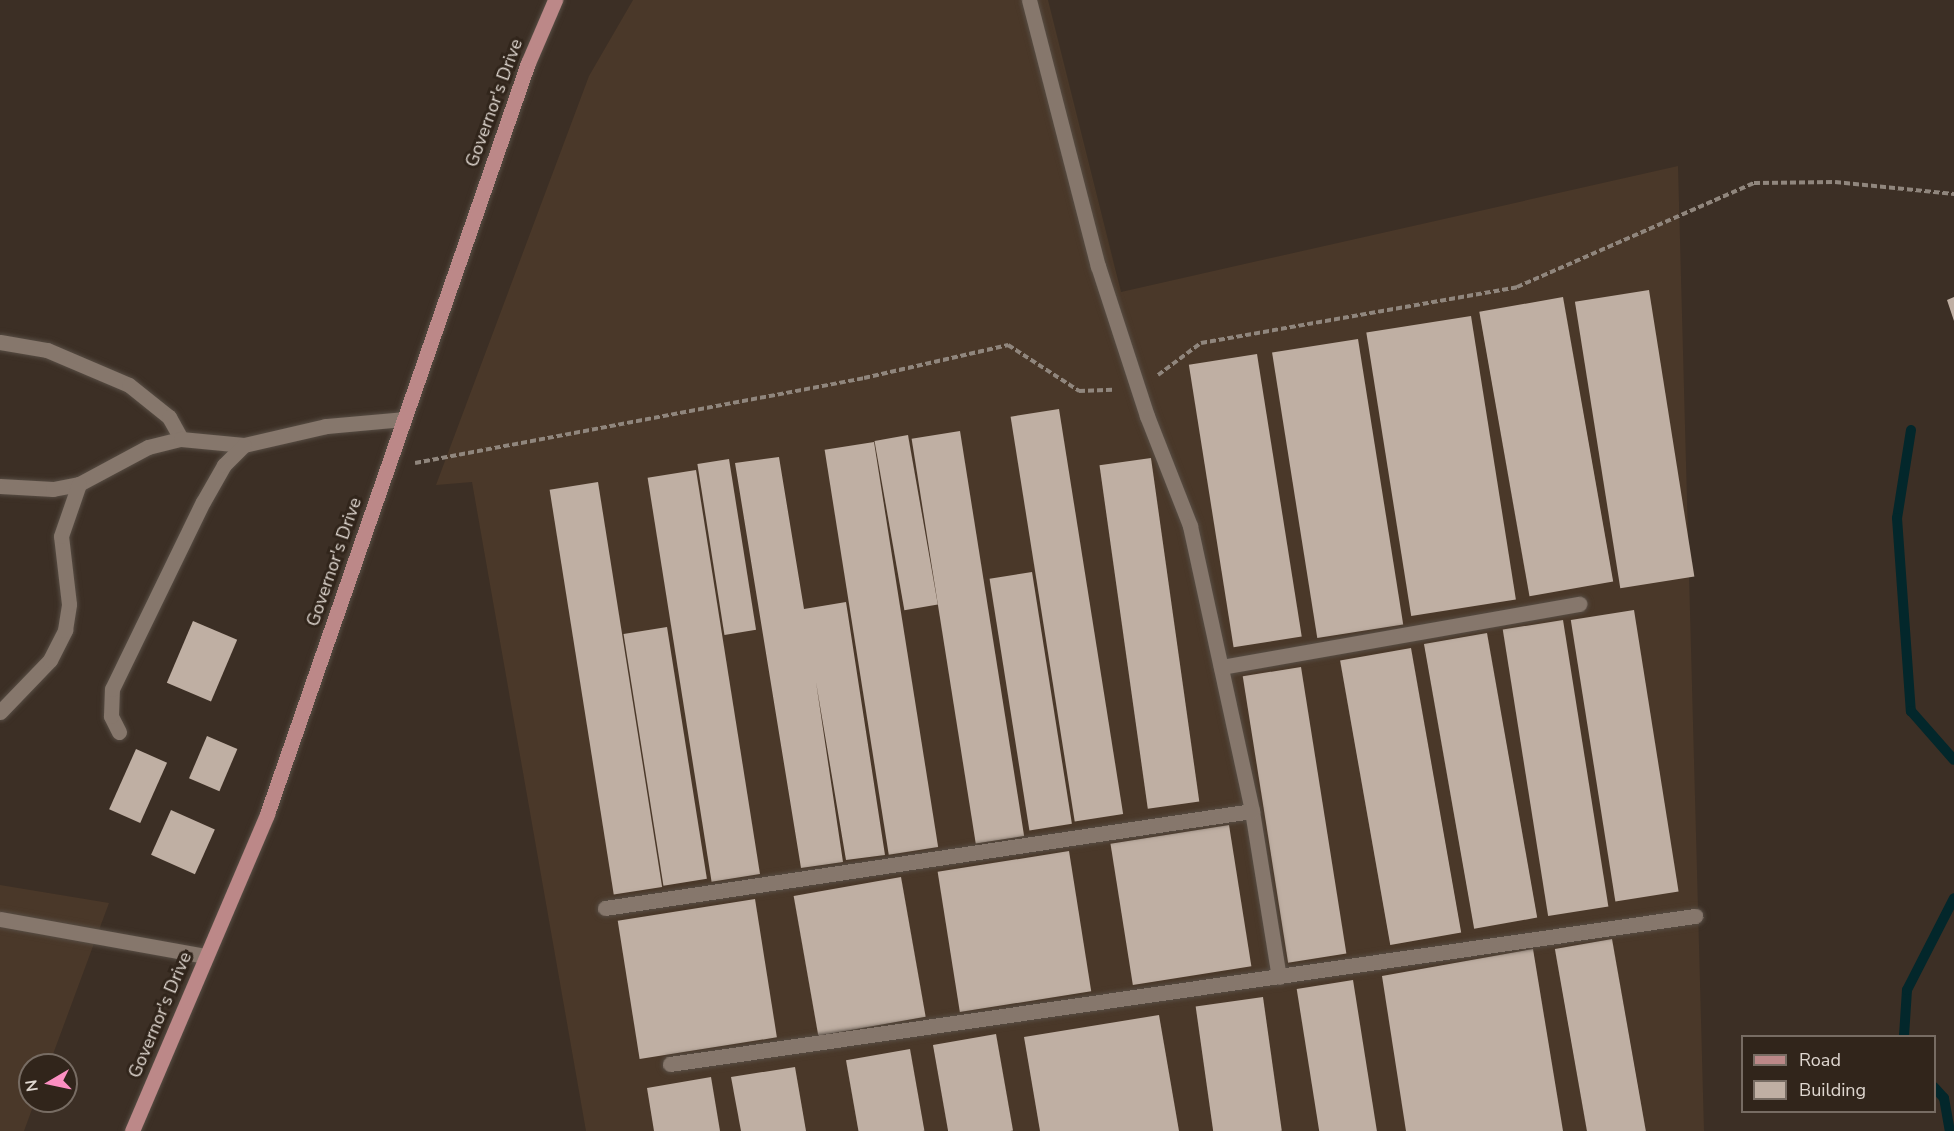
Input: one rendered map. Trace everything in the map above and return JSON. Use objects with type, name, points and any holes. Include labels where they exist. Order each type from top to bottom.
[{"type":"main road","name":"Governor's Drive","points":[[132,1131],[267,814],[528,63],[555,0]]},
{"type":"lane","points":[[1029,0],[1098,266],[1138,389],[1190,526],[1252,811],[1279,977]]},
{"type":"lane","points":[[0,342],[47,350],[129,385],[169,417],[181,439]]},
{"type":"lane","points":[[0,486],[53,489],[79,484],[148,447],[181,439],[244,445],[326,426],[404,419]]},
{"type":"lane","points":[[119,732],[111,716],[112,690],[202,501],[224,465],[244,445]]},
{"type":"lane","points":[[0,712],[50,660],[65,630],[69,604],[61,536],[79,484]]},
{"type":"lane","points":[[1221,667],[1580,604]]},
{"type":"lane","points":[[605,908],[1252,811]]},
{"type":"lane","points":[[670,1064],[1695,916]]},
{"type":"lane","points":[[0,919],[206,956]]},
{"type":"path","points":[[387,468],[864,378],[1008,345],[1079,391],[1138,389],[1201,343],[1517,287],[1754,183],[1835,182],[1954,194]]},
{"type":"shaded area","points":[[633,0],[1048,0],[1121,292],[1678,166],[1704,1131],[586,1131],[472,482],[436,485],[589,76]]},
{"type":"shaded area","points":[[0,885],[109,903],[53,1053],[18,1053],[18,1113],[31,1113],[24,1131],[0,1131]]},
{"type":"building","points":[[1649,290],[1694,576],[1620,588],[1575,302]]},
{"type":"building","points":[[1563,297],[1613,582],[1529,596],[1479,312]]},
{"type":"building","points":[[1954,297],[1954,321],[1947,300]]},
{"type":"building","points":[[1471,316],[1516,599],[1411,616],[1366,333]]},
{"type":"building","points":[[1358,339],[1403,624],[1317,638],[1272,353]]},
{"type":"building","points":[[1257,354],[1302,636],[1234,647],[1189,365]]},
{"type":"building","points":[[1059,409],[1123,814],[1075,822],[1011,417]]},
{"type":"building","points":[[960,431],[1024,836],[976,844],[912,439]]},
{"type":"building","points":[[908,435],[938,604],[904,610],[875,441]]},
{"type":"building","points":[[874,442],[938,847],[889,855],[825,450]]},
{"type":"building","points":[[779,457],[804,609],[846,602],[885,855],[846,860],[816,682],[843,862],[801,868],[735,463]]},
{"type":"building","points":[[1151,458],[1199,802],[1148,809],[1100,465]]},
{"type":"building","points":[[729,459],[756,630],[724,635],[697,464]]},
{"type":"building","points":[[696,470],[760,874],[712,882],[648,478]]},
{"type":"building","points":[[598,482],[662,887],[614,895],[550,490]]},
{"type":"building","points":[[1032,572],[1072,824],[1029,831],[990,579]]},
{"type":"building","points":[[1634,610],[1679,891],[1615,902],[1571,620]]},
{"type":"building","points":[[1563,620],[1608,906],[1548,916],[1503,630]]},
{"type":"building","points":[[193,621],[237,640],[211,701],[167,683]]},
{"type":"building","points":[[667,627],[707,879],[663,886],[624,634]]},
{"type":"building","points":[[1487,633],[1537,918],[1474,929],[1424,644]]},
{"type":"building","points":[[1411,648],[1461,933],[1390,945],[1340,661]]},
{"type":"building","points":[[1301,667],[1346,953],[1288,963],[1243,676]]},
{"type":"building","points":[[207,736],[237,749],[219,791],[189,778]]},
{"type":"building","points":[[136,749],[167,763],[140,823],[109,809]]},
{"type":"building","points":[[171,810],[215,830],[195,874],[151,855]]},
{"type":"building","points":[[1229,825],[1251,966],[1133,985],[1110,844]]},
{"type":"building","points":[[1069,851],[1091,991],[960,1012],[938,872]]},
{"type":"building","points":[[901,877],[926,1017],[818,1036],[794,896]]},
{"type":"building","points":[[755,899],[777,1037],[640,1059],[618,921]]},
{"type":"building","points":[[1612,939],[1646,1131],[1587,1131],[1555,949]]},
{"type":"building","points":[[1533,949],[1563,1131],[1406,1131],[1382,976]]},
{"type":"building","points":[[1353,980],[1377,1131],[1319,1131],[1297,989]]},
{"type":"building","points":[[1263,997],[1282,1131],[1213,1131],[1196,1006]]},
{"type":"building","points":[[1159,1015],[1179,1131],[1040,1131],[1024,1037]]},
{"type":"building","points":[[996,1034],[1013,1131],[948,1131],[933,1045]]},
{"type":"building","points":[[910,1049],[924,1131],[858,1131],[846,1060]]},
{"type":"building","points":[[795,1067],[806,1131],[741,1131],[731,1077]]},
{"type":"building","points":[[711,1077],[720,1131],[654,1131],[647,1088]]},
{"type":"waterway","points":[[1911,430],[1897,518],[1911,711],[1954,760]]},
{"type":"waterway","points":[[1904,1035],[1907,990],[1954,898]]},
{"type":"waterway","points":[[1936,1089],[1944,1098],[1950,1131]]}]
